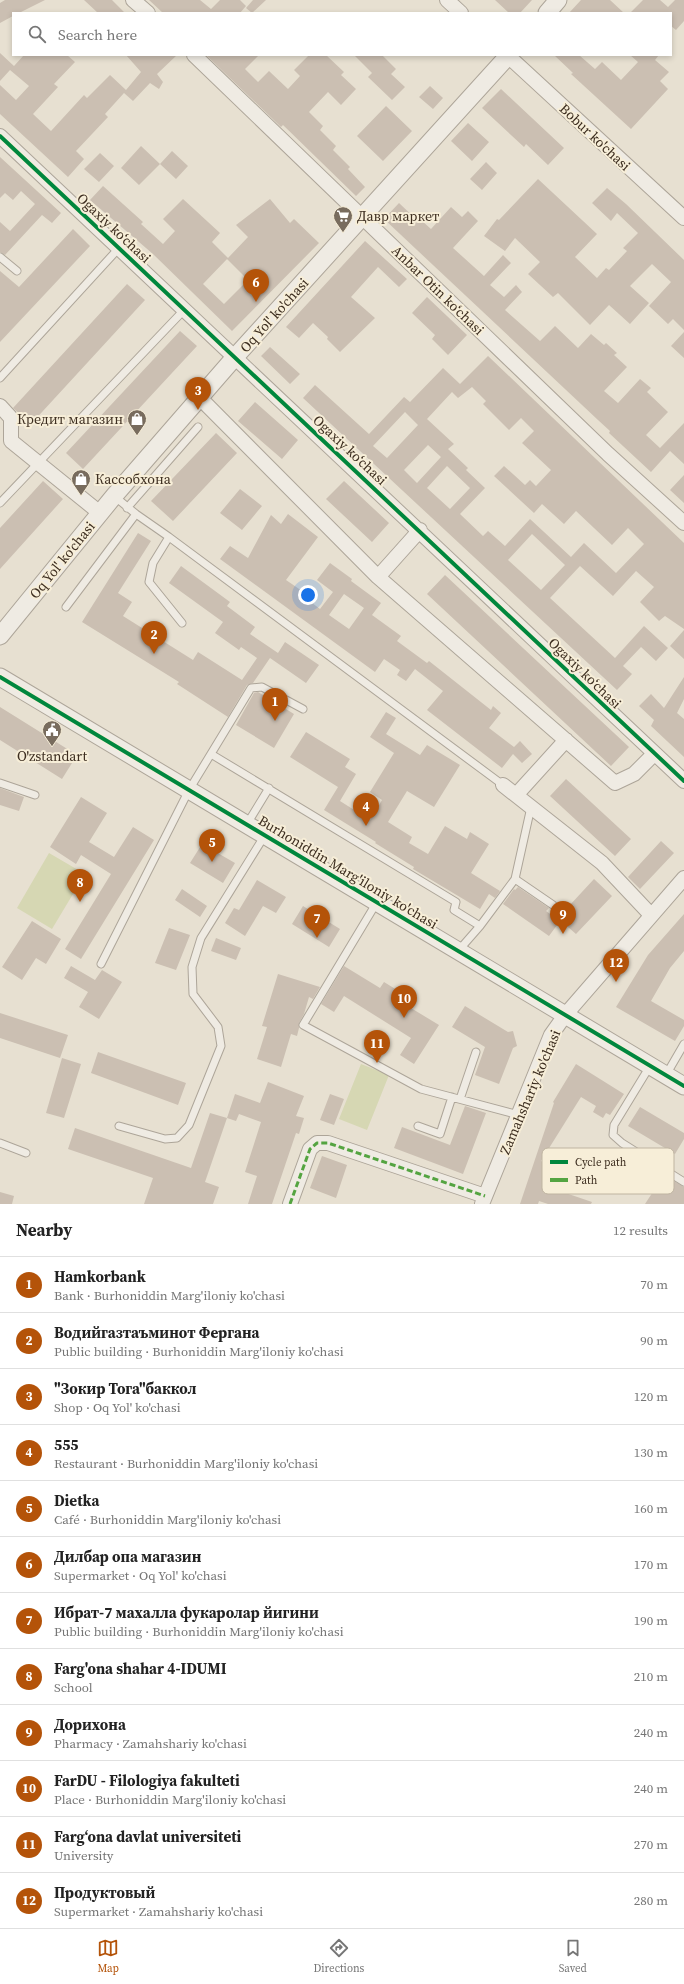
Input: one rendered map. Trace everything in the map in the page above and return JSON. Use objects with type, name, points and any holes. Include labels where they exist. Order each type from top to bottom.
[{"type":"street","points":[[133,0],[147,12]]},
{"type":"street","points":[[447,0],[460,12]]},
{"type":"street","points":[[548,12],[558,0]]},
{"type":"street","name":"Anbar Otin koʻchasi","points":[[195,56],[608,454],[684,523]]},
{"type":"street","name":"Oq Yol' ko'chasi","points":[[0,636],[114,496],[235,356],[362,218],[507,56]]},
{"type":"street","name":"Bobur ko'chasi","points":[[509,56],[684,218]]},
{"type":"street","name":"Ogaxiy koʻchasi","points":[[0,136],[420,530],[684,781]]},
{"type":"street","points":[[200,398],[378,577],[615,783],[634,774],[654,754]]},
{"type":"street","points":[[0,406],[11,418],[10,441],[100,513]]},
{"type":"street","points":[[378,577],[420,530]]},
{"type":"street","name":"Burhoniddin Marg'iloniy ko'chasi","points":[[0,677],[566,1014],[684,1086]]},
{"type":"street","points":[[517,794],[566,740]]},
{"type":"street","points":[[503,785],[517,794],[531,807],[602,863],[651,915]]},
{"type":"street","name":"Zamahshariy ko'chasi","points":[[484,1200],[551,1035],[566,1014],[684,878]]},
{"type":"street","points":[[290,1204],[310,1149],[317,1143],[328,1143],[484,1200]]},
{"type":"lane","points":[[0,378],[120,248]]},
{"type":"lane","points":[[0,257],[17,271]]},
{"type":"lane","points":[[0,503],[185,309]]},
{"type":"lane","points":[[127,508],[198,427]]},
{"type":"lane","points":[[114,496],[127,508],[169,537],[503,785]]},
{"type":"lane","points":[[66,607],[136,514]]},
{"type":"lane","points":[[169,537],[153,564],[149,582],[182,623]]},
{"type":"lane","points":[[101,964],[189,790],[251,688],[262,687],[303,709]]},
{"type":"lane","points":[[211,754],[456,902],[454,910],[480,926]]},
{"type":"lane","points":[[0,783],[35,795]]},
{"type":"lane","points":[[247,824],[269,788]]},
{"type":"lane","points":[[459,951],[480,926],[515,879],[531,807]]},
{"type":"lane","points":[[119,1126],[165,1139],[177,1138],[189,1125],[221,1046],[218,1028],[192,994],[192,967],[202,938],[265,835]]},
{"type":"lane","points":[[515,879],[553,905]]},
{"type":"lane","points":[[377,902],[303,1024],[421,1089],[519,1115]]},
{"type":"lane","points":[[665,1075],[684,1044]]},
{"type":"lane","points":[[460,1099],[476,1052]]},
{"type":"lane","points":[[630,1148],[612,1135],[614,1125],[650,1066]]},
{"type":"lane","points":[[418,1126],[440,1134],[452,1097]]},
{"type":"lane","points":[[0,1143],[26,1153]]},
{"type":"lane","points":[[674,1176],[684,1182]]},
{"type":"green space","points":[[49,853],[85,874],[52,929],[17,908]]},
{"type":"green space","points":[[361,1064],[389,1075],[367,1130],[339,1119]]},
{"type":"building","points":[[5,0],[45,0],[21,12],[12,12],[12,17],[0,23],[0,3]]},
{"type":"building","points":[[84,0],[112,0],[124,12],[97,12]]},
{"type":"building","points":[[149,0],[200,0],[211,9],[220,0],[240,0],[246,6],[241,12],[162,12]]},
{"type":"building","points":[[253,0],[266,0],[253,12],[246,8]]},
{"type":"building","points":[[495,0],[532,0],[521,12],[508,12]]},
{"type":"building","points":[[581,0],[610,0],[623,12],[570,12]]},
{"type":"building","points":[[643,0],[660,0],[668,7],[675,0],[684,0],[684,21],[676,30],[672,27],[672,12],[631,12]]},
{"type":"building","points":[[0,53],[14,66],[23,56],[68,56],[75,62],[54,84],[58,87],[33,114],[51,131],[84,95],[87,98],[110,75],[126,90],[141,72],[127,56],[176,56],[157,74],[163,82],[159,89],[150,83],[133,101],[124,93],[105,114],[108,117],[76,151],[84,159],[68,177],[0,114],[0,85],[16,100],[29,86],[10,70],[0,81]]},
{"type":"building","points":[[207,56],[258,56],[245,69],[258,82],[269,71],[288,89],[300,76],[294,70],[308,56],[327,56],[344,72],[341,75],[356,89],[341,105],[328,92],[309,112],[323,126],[320,130],[336,146],[333,150],[350,167],[348,169],[365,187],[356,196],[283,125],[281,127]]},
{"type":"building","points":[[355,56],[383,56],[396,69],[391,74],[405,87],[392,100],[368,77],[372,73]]},
{"type":"building","points":[[555,56],[580,56],[595,69],[602,62],[621,80],[638,62],[631,56],[658,56],[655,60],[669,72],[660,81],[668,89],[631,129],[571,74],[573,73]]},
{"type":"building","points":[[430,86],[443,98],[433,109],[419,97]]},
{"type":"building","points":[[501,89],[564,148],[548,165],[526,144],[524,147],[482,108]]},
{"type":"building","points":[[386,106],[412,131],[383,161],[357,136]]},
{"type":"building","points":[[468,123],[489,142],[472,161],[451,141]]},
{"type":"building","points":[[141,146],[160,164],[139,185],[121,168]]},
{"type":"building","points":[[172,151],[188,166],[176,179],[160,164]]},
{"type":"building","points":[[100,153],[114,166],[99,182],[84,169]]},
{"type":"building","points":[[0,157],[61,213],[52,223],[42,215],[5,255],[0,252],[0,222],[10,231],[35,204],[21,191],[13,200],[5,193],[0,198]]},
{"type":"building","points":[[486,162],[497,173],[482,190],[470,179]]},
{"type":"building","points":[[538,179],[597,234],[575,257],[597,278],[606,268],[609,270],[627,251],[623,248],[638,233],[617,213],[611,221],[592,203],[607,188],[626,204],[684,260],[684,330],[673,319],[668,324],[649,306],[671,282],[652,264],[630,286],[649,303],[630,324],[609,305],[590,325],[558,293],[553,297],[528,274],[540,262],[515,238],[505,251],[484,236],[497,219],[499,220]]},
{"type":"building","points":[[103,186],[143,222],[141,224],[163,244],[175,231],[163,219],[183,199],[220,233],[212,242],[228,258],[248,237],[236,225],[270,199],[290,223],[294,219],[319,243],[232,331],[153,254],[90,200]],"holes":[[[227,259],[248,280],[224,304],[203,284]]]},
{"type":"building","points":[[399,203],[419,222],[421,220],[431,229],[451,207],[462,217],[468,211],[478,221],[453,248],[484,276],[503,255],[511,263],[490,285],[504,297],[516,285],[522,292],[505,310],[540,341],[555,326],[578,348],[591,334],[604,345],[606,343],[617,353],[614,355],[627,367],[604,391],[618,403],[640,379],[651,388],[647,392],[668,412],[646,435],[660,448],[684,423],[684,464],[670,451],[651,472],[609,433],[610,431],[384,219]]},
{"type":"building","points":[[73,229],[90,246],[0,342],[0,271],[19,287]]},
{"type":"building","points":[[365,241],[407,279],[399,287],[378,267],[351,297],[375,318],[340,352],[327,339],[328,337],[313,323],[299,338],[286,327]]},
{"type":"building","points":[[127,284],[145,300],[31,424],[13,408]]},
{"type":"building","points":[[427,297],[467,335],[448,355],[432,339],[435,335],[412,313]]},
{"type":"building","points":[[180,331],[197,346],[83,469],[66,453]]},
{"type":"building","points":[[684,332],[684,358],[671,346]]},
{"type":"building","points":[[270,347],[300,374],[290,384],[261,356]]},
{"type":"building","points":[[488,356],[684,543],[684,629],[665,616],[659,621],[640,602],[654,587],[636,571],[613,596],[580,566],[550,598],[615,658],[644,626],[668,648],[656,661],[641,647],[623,666],[632,674],[617,690],[303,398],[315,385],[369,434],[404,397],[410,402],[443,368],[460,384]],"holes":[[[472,387],[486,401],[483,404],[509,430],[521,418],[534,431],[522,443],[551,470],[536,486],[530,480],[525,485],[504,466],[494,476],[534,513],[542,504],[564,524],[576,511],[612,545],[628,528],[644,544],[616,573],[584,543],[571,557],[530,519],[505,546],[488,531],[483,536],[460,514],[485,488],[466,470],[468,468],[448,449],[454,444],[427,419],[452,392],[458,398]],[[405,412],[418,425],[387,458],[373,446]],[[428,445],[441,457],[417,483],[404,470]],[[447,466],[470,488],[450,509],[427,488]],[[532,534],[565,565],[541,590],[508,560]]]},
{"type":"building","points":[[255,402],[298,440],[282,459],[238,421]]},
{"type":"building","points":[[216,433],[237,453],[173,521],[151,501]]},
{"type":"building","points":[[684,475],[684,503],[670,490]]},
{"type":"building","points":[[43,481],[63,499],[0,569],[0,528]]},
{"type":"building","points":[[344,481],[389,523],[372,542],[326,499]]},
{"type":"building","points":[[240,489],[262,506],[242,530],[220,513]]},
{"type":"building","points":[[288,514],[318,537],[286,580],[305,593],[303,596],[320,609],[333,592],[317,580],[330,563],[352,579],[351,581],[381,603],[372,615],[401,636],[397,641],[427,663],[429,661],[491,710],[493,706],[501,713],[489,728],[514,747],[520,741],[532,754],[522,763],[513,754],[502,768],[427,710],[443,691],[415,669],[406,681],[397,675],[400,670],[384,659],[375,672],[220,559],[230,546],[248,558],[271,515],[281,524]],"holes":[[[344,594],[364,608],[349,629],[329,615]]]},
{"type":"building","points":[[138,533],[151,541],[118,593],[132,602],[123,616],[193,660],[198,652],[242,680],[257,658],[241,647],[239,650],[215,633],[223,622],[169,583],[181,566],[230,602],[227,606],[255,627],[250,634],[278,653],[285,642],[319,665],[306,683],[270,658],[253,683],[247,685],[228,717],[177,684],[179,682],[82,622]]},
{"type":"building","points":[[445,575],[629,747],[611,766],[427,594]]},
{"type":"building","points":[[684,630],[684,659],[670,646]]},
{"type":"building","points":[[684,677],[684,699],[677,713],[684,719],[684,757],[651,726],[654,720],[639,706],[651,694],[664,708]]},
{"type":"building","points":[[258,692],[294,714],[274,748],[236,725],[254,693]]},
{"type":"building","points":[[0,707],[77,755],[62,779],[0,740]]},
{"type":"building","points":[[386,712],[396,718],[386,734],[420,755],[427,745],[460,765],[434,807],[407,791],[388,822],[412,837],[409,843],[428,854],[445,826],[467,839],[470,832],[489,844],[471,873],[500,891],[495,898],[489,894],[480,909],[413,869],[414,867],[324,810],[338,787],[290,757],[306,732],[350,759],[345,767],[356,774],[340,801],[370,820],[382,800],[370,792],[394,753],[370,737]]},
{"type":"building","points":[[566,779],[631,839],[615,856],[550,796]]},
{"type":"building","points":[[0,788],[24,797],[19,811],[0,805]]},
{"type":"building","points":[[81,797],[107,813],[89,842],[114,857],[133,827],[154,840],[81,959],[65,949],[111,874],[81,855],[76,864],[50,847]]},
{"type":"building","points":[[661,841],[674,853],[640,889],[628,877]]},
{"type":"building","points":[[202,844],[235,863],[223,883],[190,863]]},
{"type":"building","points":[[594,879],[612,896],[576,934],[561,921],[572,909],[569,906]]},
{"type":"building","points":[[257,880],[286,897],[276,913],[263,906],[245,936],[225,923],[234,908],[239,910]]},
{"type":"building","points":[[518,887],[549,908],[546,911],[560,921],[549,936],[503,904],[514,889],[515,890]]},
{"type":"building","points":[[182,889],[207,906],[200,917],[175,900]]},
{"type":"building","points":[[303,906],[340,929],[329,947],[292,924]]},
{"type":"building","points":[[684,914],[684,951],[670,968],[651,1001],[684,1020],[684,1026],[675,1041],[616,1007],[648,955]]},
{"type":"building","points":[[32,921],[61,939],[46,964],[36,958],[22,980],[2,967]]},
{"type":"building","points":[[169,928],[190,935],[176,970],[155,963]]},
{"type":"building","points":[[216,938],[241,948],[236,960],[211,951]]},
{"type":"building","points":[[71,966],[95,980],[102,970],[122,982],[99,1019],[79,1007],[88,992],[64,978]]},
{"type":"building","points":[[344,966],[380,988],[384,982],[405,995],[401,1002],[439,1025],[414,1064],[400,1055],[411,1038],[344,996],[334,1012],[321,1004]]},
{"type":"building","points":[[278,974],[320,987],[313,999],[309,997],[304,1014],[299,1023],[297,1036],[291,1034],[281,1067],[257,1059],[267,1027],[262,1026]]},
{"type":"building","points":[[465,1006],[508,1032],[513,1031],[517,1046],[513,1048],[499,1084],[475,1075],[485,1047],[452,1027]]},
{"type":"building","points":[[0,1013],[68,1035],[60,1058],[0,1038]]},
{"type":"building","points":[[98,1052],[186,1083],[178,1105],[91,1073]]},
{"type":"building","points":[[62,1058],[81,1064],[64,1118],[46,1113]]},
{"type":"building","points":[[576,1064],[624,1094],[610,1115],[606,1113],[603,1118],[593,1112],[596,1106],[581,1097],[549,1148],[542,1148],[542,1194],[569,1194],[592,1202],[591,1204],[548,1204],[539,1201],[538,1204],[520,1204],[554,1103],[553,1102]]},
{"type":"building","points":[[268,1082],[304,1096],[296,1116],[304,1118],[299,1134],[296,1133],[272,1204],[248,1204],[257,1176],[245,1172],[261,1122],[239,1114],[236,1121],[227,1118],[235,1094],[260,1103]]},
{"type":"building","points":[[330,1094],[344,1099],[334,1125],[320,1120]]},
{"type":"building","points":[[465,1106],[486,1113],[463,1174],[394,1148],[402,1127],[450,1145]]},
{"type":"building","points":[[640,1107],[684,1133],[684,1139],[675,1154],[674,1148],[665,1148],[628,1126]]},
{"type":"building","points":[[210,1113],[227,1118],[205,1182],[219,1187],[213,1204],[144,1204],[153,1178],[68,1149],[75,1128],[191,1168]]},
{"type":"building","points":[[322,1156],[347,1165],[336,1198],[310,1188]]},
{"type":"building","points":[[674,1181],[684,1187],[684,1204],[645,1204],[652,1194],[674,1194]]},
{"type":"building","points":[[0,1192],[14,1196],[12,1204],[0,1204]]},
{"type":"marked path","points":[[290,1204],[310,1149],[317,1143],[328,1143],[485,1196]]},
{"type":"cycle path","points":[[0,136],[684,781]]},
{"type":"cycle path","points":[[0,677],[684,1086]]},
{"type":"place","name":"Давр маркет","points":[[343,233]]},
{"type":"place","name":"Дилбар опа магазин","points":[[256,302]]},
{"type":"place","name":"\"Зокир Тога\"баккол","points":[[198,410]]},
{"type":"place","name":"Кредит магазин","points":[[137,436]]},
{"type":"place","name":"Кассобхона","points":[[81,496]]},
{"type":"place","name":"Водийгазтаъминот Фергана","points":[[154,654]]},
{"type":"place","name":"Hamkorbank","points":[[275,721]]},
{"type":"place","name":"O'zstandart","points":[[52,747]]},
{"type":"place","name":"555","points":[[366,826]]},
{"type":"place","name":"Dietka","points":[[212,862]]},
{"type":"place","name":"Farg'ona shahar 4-IDUMI","points":[[80,902]]},
{"type":"place","name":"Дорихона","points":[[563,934]]},
{"type":"place","name":"Ибрат-7 махалла фукаролар йигини","points":[[317,938]]},
{"type":"place","name":"Продуктовый","points":[[616,982]]},
{"type":"place","name":"FarDU - Filologiya fakulteti","points":[[404,1018]]},
{"type":"place","name":"Fargʻona davlat universiteti","points":[[377,1063]]}]
